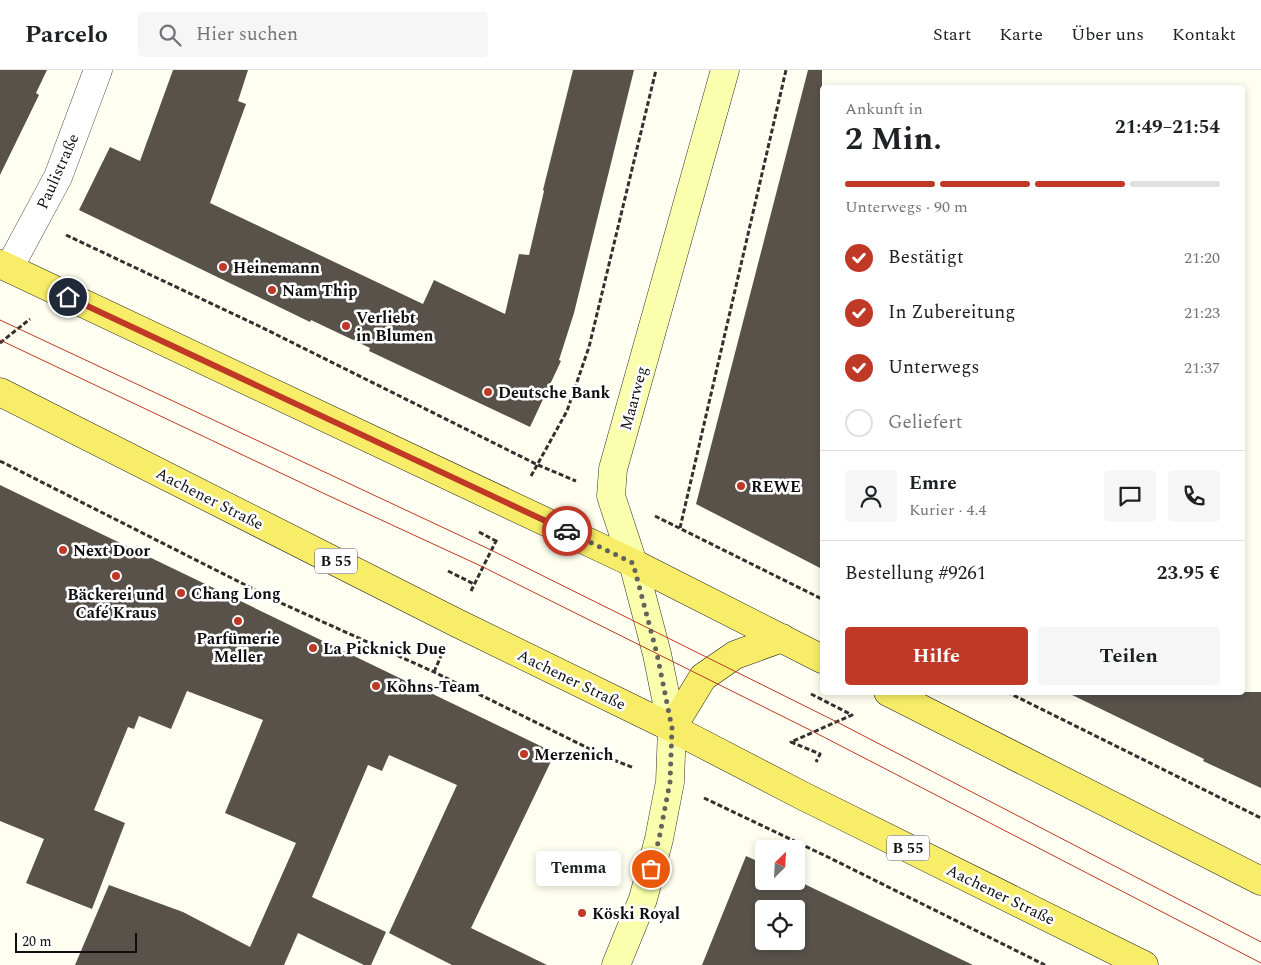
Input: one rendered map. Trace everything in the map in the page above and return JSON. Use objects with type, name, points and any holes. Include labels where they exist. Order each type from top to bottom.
[{"type":"main road","name":"Maarweg","points":[[616,965],[643,899],[659,839],[670,782],[672,728],[657,654],[633,563],[611,496],[614,469],[725,70]]},
{"type":"main road","points":[[5,266],[515,506],[820,657]]},
{"type":"main road","name":"Aachener Straße","points":[[0,392],[456,623],[672,728],[803,796],[1144,965]]},
{"type":"main road","points":[[672,728],[703,677],[735,655],[782,638]]},
{"type":"main road","points":[[894,695],[1261,881]]},
{"type":"street","name":"Paulistraße","points":[[5,266],[35,221],[58,176],[98,70]]},
{"type":"path","points":[[434,672],[474,584],[567,411],[589,347],[656,70]]},
{"type":"path","points":[[680,528],[786,70]]},
{"type":"path","points":[[35,221],[261,327],[538,465],[680,528],[820,598]]},
{"type":"path","points":[[0,461],[281,603],[434,672],[606,757],[670,782],[782,835],[1045,965]]},
{"type":"path","points":[[448,571],[474,584]]},
{"type":"path","points":[[782,835],[803,796],[820,754],[791,742],[852,715],[811,695],[815,688]]},
{"type":"path","points":[[1014,695],[1261,818]]},
{"type":"building","points":[[0,70],[47,70],[36,93],[39,95],[0,175]]},
{"type":"building","points":[[173,70],[248,70],[238,101],[246,104],[210,203],[423,304],[434,280],[505,314],[519,254],[529,255],[573,70],[634,70],[574,313],[559,360],[561,361],[530,427],[369,351],[370,348],[311,320],[310,322],[79,210],[110,147],[140,161]]},
{"type":"building","points":[[808,70],[822,70],[822,85],[820,85],[820,568],[696,504]]},
{"type":"building","points":[[0,485],[555,753],[471,928],[547,965],[452,965],[389,933],[457,785],[389,755],[382,771],[368,765],[312,897],[386,932],[371,965],[364,965],[298,933],[284,965],[75,965],[109,885],[183,912],[250,947],[296,843],[225,813],[263,720],[187,691],[171,729],[139,716],[134,729],[128,727],[94,810],[125,823],[92,909],[26,883],[44,839],[0,821]]},
{"type":"building","points":[[1245,692],[1261,692],[1261,788],[1203,761],[1204,759],[1072,695],[1245,695]]},
{"type":"building","points":[[746,856],[755,860],[755,890],[805,890],[805,884],[973,965],[702,965]]},
{"type":"tram line","points":[[0,320],[491,550],[837,722],[1261,942]]},
{"type":"tram line","points":[[0,340],[483,567],[814,732],[1261,963]]},
{"type":"way so far","points":[[567,531],[633,563],[657,654],[672,728],[670,782],[651,869]]},
{"type":"place","name":"Heinemann","points":[[223,267]]},
{"type":"place","name":"Nam Thip","points":[[272,290]]},
{"type":"place","name":"Verliebt in Blumen","points":[[346,326]]},
{"type":"place","name":"Deutsche Bank","points":[[488,392]]},
{"type":"place","name":"REWE","points":[[741,486]]},
{"type":"place","name":"Next Door","points":[[63,550]]},
{"type":"place","name":"Bäckerei und Café Kraus","points":[[116,576]]},
{"type":"place","name":"Chang Long","points":[[181,593]]},
{"type":"place","name":"Parfümerie Meller","points":[[238,621]]},
{"type":"place","name":"La Picknick Due","points":[[313,648]]},
{"type":"place","name":"Kohns-Team","points":[[376,686]]},
{"type":"place","name":"Merzenich","points":[[524,754]]},
{"type":"place","name":"Temma","points":[[651,869]]},
{"type":"place","name":"Köski Royal","points":[[582,913]]},
{"type":"route","points":[[68,297],[567,531]]}]
